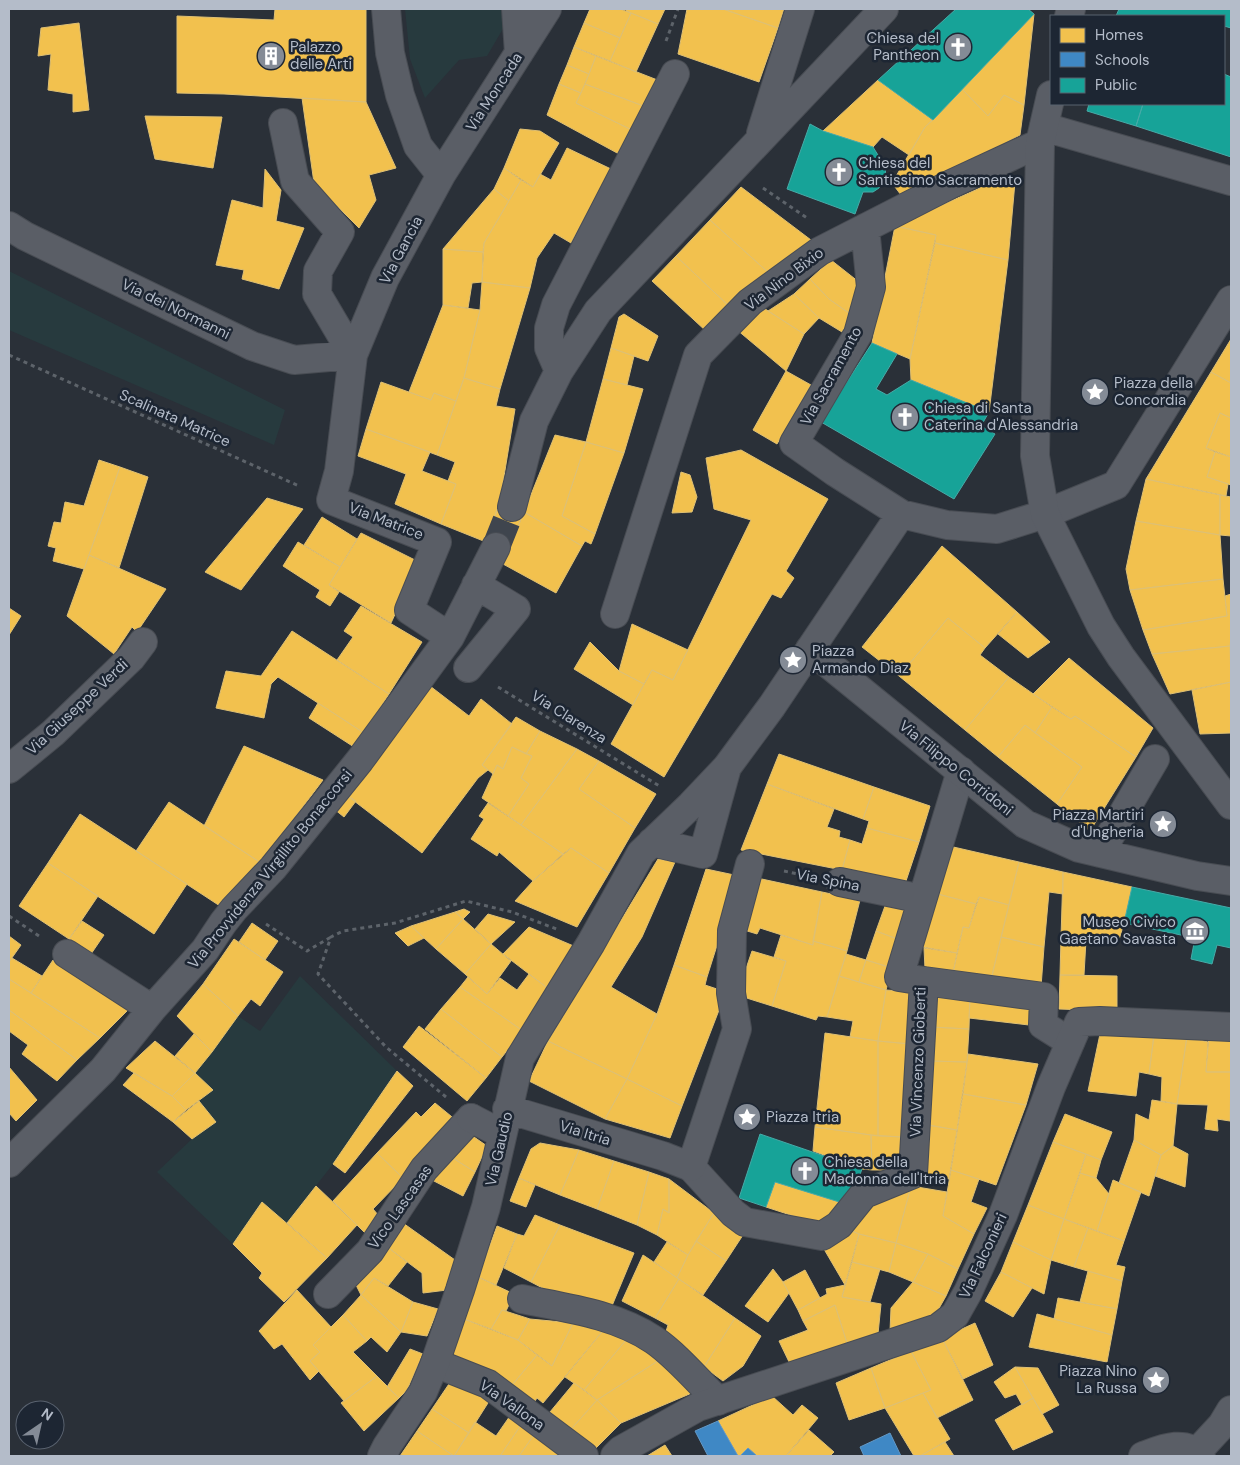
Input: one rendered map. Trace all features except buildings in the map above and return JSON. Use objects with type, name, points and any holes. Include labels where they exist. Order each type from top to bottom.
[{"type":"street","points":[[386,9],[390,53],[400,95],[418,146],[441,175]]},
{"type":"street","points":[[516,9],[519,52]]},
{"type":"street","name":"Via Moncada","points":[[441,175],[548,9]]},
{"type":"street","points":[[758,141],[800,9]]},
{"type":"street","points":[[512,507],[534,421],[559,371],[598,311],[884,9]]},
{"type":"street","points":[[559,371],[549,348],[549,328],[556,305],[675,74]]},
{"type":"street","points":[[283,123],[295,181],[340,232],[318,271],[317,294],[352,355]]},
{"type":"street","points":[[1231,180],[1040,125],[1035,456],[1045,514],[1101,626],[1121,657],[1231,804]]},
{"type":"street","name":"Via Nino Bixio","points":[[615,614],[698,355],[750,302],[820,251],[951,184],[1040,125]]},
{"type":"street","name":"Via Gancia","points":[[332,500],[339,471],[352,355],[385,278],[441,175]]},
{"type":"street","name":"Via dei Normanni","points":[[9,226],[25,236],[252,346],[294,360],[352,355]]},
{"type":"street","name":"Via Sacramento","points":[[865,228],[870,287],[858,334],[794,443],[901,514]]},
{"type":"street","points":[[646,847],[703,854],[727,767],[772,706],[901,514],[947,525],[996,529],[1045,514],[1116,485],[1231,300]]},
{"type":"street","name":"Via Matrice","points":[[332,500],[437,542],[409,610],[450,637]]},
{"type":"street","name":"Via Provvidenza Virgillito Bonaccorsi","points":[[9,1163],[102,1070],[152,1009],[205,950],[234,909],[272,868],[360,760],[450,637],[496,547]]},
{"type":"street","points":[[468,668],[516,609],[476,585]]},
{"type":"street","name":"Via Giuseppe Verdi","points":[[9,769],[53,733],[131,658],[143,642]]},
{"type":"street","name":"Via Filippo Corridoni","points":[[810,649],[1026,824],[1089,850],[1197,876],[1231,881]]},
{"type":"street","points":[[1089,850],[1155,759]]},
{"type":"street","name":"Via Gaudio","points":[[382,1456],[386,1446],[423,1392],[435,1363],[486,1207],[520,1058],[600,929],[646,847],[691,805],[727,767]]},
{"type":"street","name":"Via Vincenzo Gioberti","points":[[691,1167],[733,1213],[745,1222],[822,1236],[840,1225],[864,1194],[913,1174],[924,982],[899,977],[961,771]]},
{"type":"street","points":[[691,1167],[737,1028],[731,994],[732,931],[750,864]]},
{"type":"street","name":"Via Spina","points":[[840,882],[922,899]]},
{"type":"street","points":[[67,954],[152,1009]]},
{"type":"street","points":[[924,982],[1044,996],[1043,1025],[1070,1042]]},
{"type":"street","name":"Via Falconieri","points":[[615,1456],[621,1450],[698,1407],[938,1328],[955,1315],[968,1292],[1003,1215],[1051,1087],[1078,1022],[1100,1021],[1231,1027]]},
{"type":"street","name":"Via Itria","points":[[471,1118],[505,1122],[663,1156],[691,1167]]},
{"type":"street","name":"Vico Lascasas","points":[[328,1294],[370,1251],[424,1170],[471,1118]]},
{"type":"street","points":[[522,1299],[596,1314],[626,1325],[654,1340],[718,1401]]},
{"type":"street","name":"Via Vallona","points":[[435,1363],[488,1384],[584,1456]]},
{"type":"street","points":[[1143,1456],[1164,1448],[1182,1446],[1199,1454],[1222,1425],[1231,1410]]},
{"type":"path","points":[[733,167],[840,240]]},
{"type":"path","name":"Scalinata Matrice","points":[[9,355],[332,500]]},
{"type":"path","name":"Via Clarenza","points":[[468,668],[658,786]]},
{"type":"path","name":"Via Spina","points":[[750,864],[840,882]]},
{"type":"path","points":[[307,951],[344,931],[395,923],[466,901],[512,912],[577,938],[586,922],[600,929]]},
{"type":"path","points":[[332,937],[318,974],[386,1047],[471,1118]]},
{"type":"green space","points":[[405,9],[502,9],[504,27],[487,56],[459,60],[425,98],[410,59]]},
{"type":"green space","points":[[9,271],[285,410],[274,445],[9,330]]},
{"type":"green space","points":[[300,976],[397,1071],[333,1164],[287,1223],[262,1202],[233,1244],[157,1172],[192,1139],[216,1122],[199,1101],[212,1090],[195,1073],[238,1016],[260,1031]]},
{"type":"tunnel","points":[[496,547],[512,507]]},
{"type":"place","name":"Chiesa del Pantheon","points":[[958,47]]},
{"type":"place","name":"Palazzo delle Arti","points":[[271,56]]},
{"type":"place","name":"Chiesa del Santissimo Sacramento","points":[[839,172]]},
{"type":"place","name":"Piazza della Concordia","points":[[1095,392]]},
{"type":"place","name":"Chiesa di Santa Caterina d'Alessandria","points":[[905,417]]},
{"type":"place","name":"Piazza Armando Diaz","points":[[793,660]]},
{"type":"place","name":"Piazza Martiri d'Ungheria","points":[[1163,824]]},
{"type":"place","name":"Museo Civico Gaetano Savasta","points":[[1195,931]]},
{"type":"place","name":"Piazza Itria","points":[[747,1117]]},
{"type":"place","name":"Chiesa della Madonna dell'Itria","points":[[805,1171]]},
{"type":"place","name":"Piazza Nino La Russa","points":[[1156,1380]]}]
